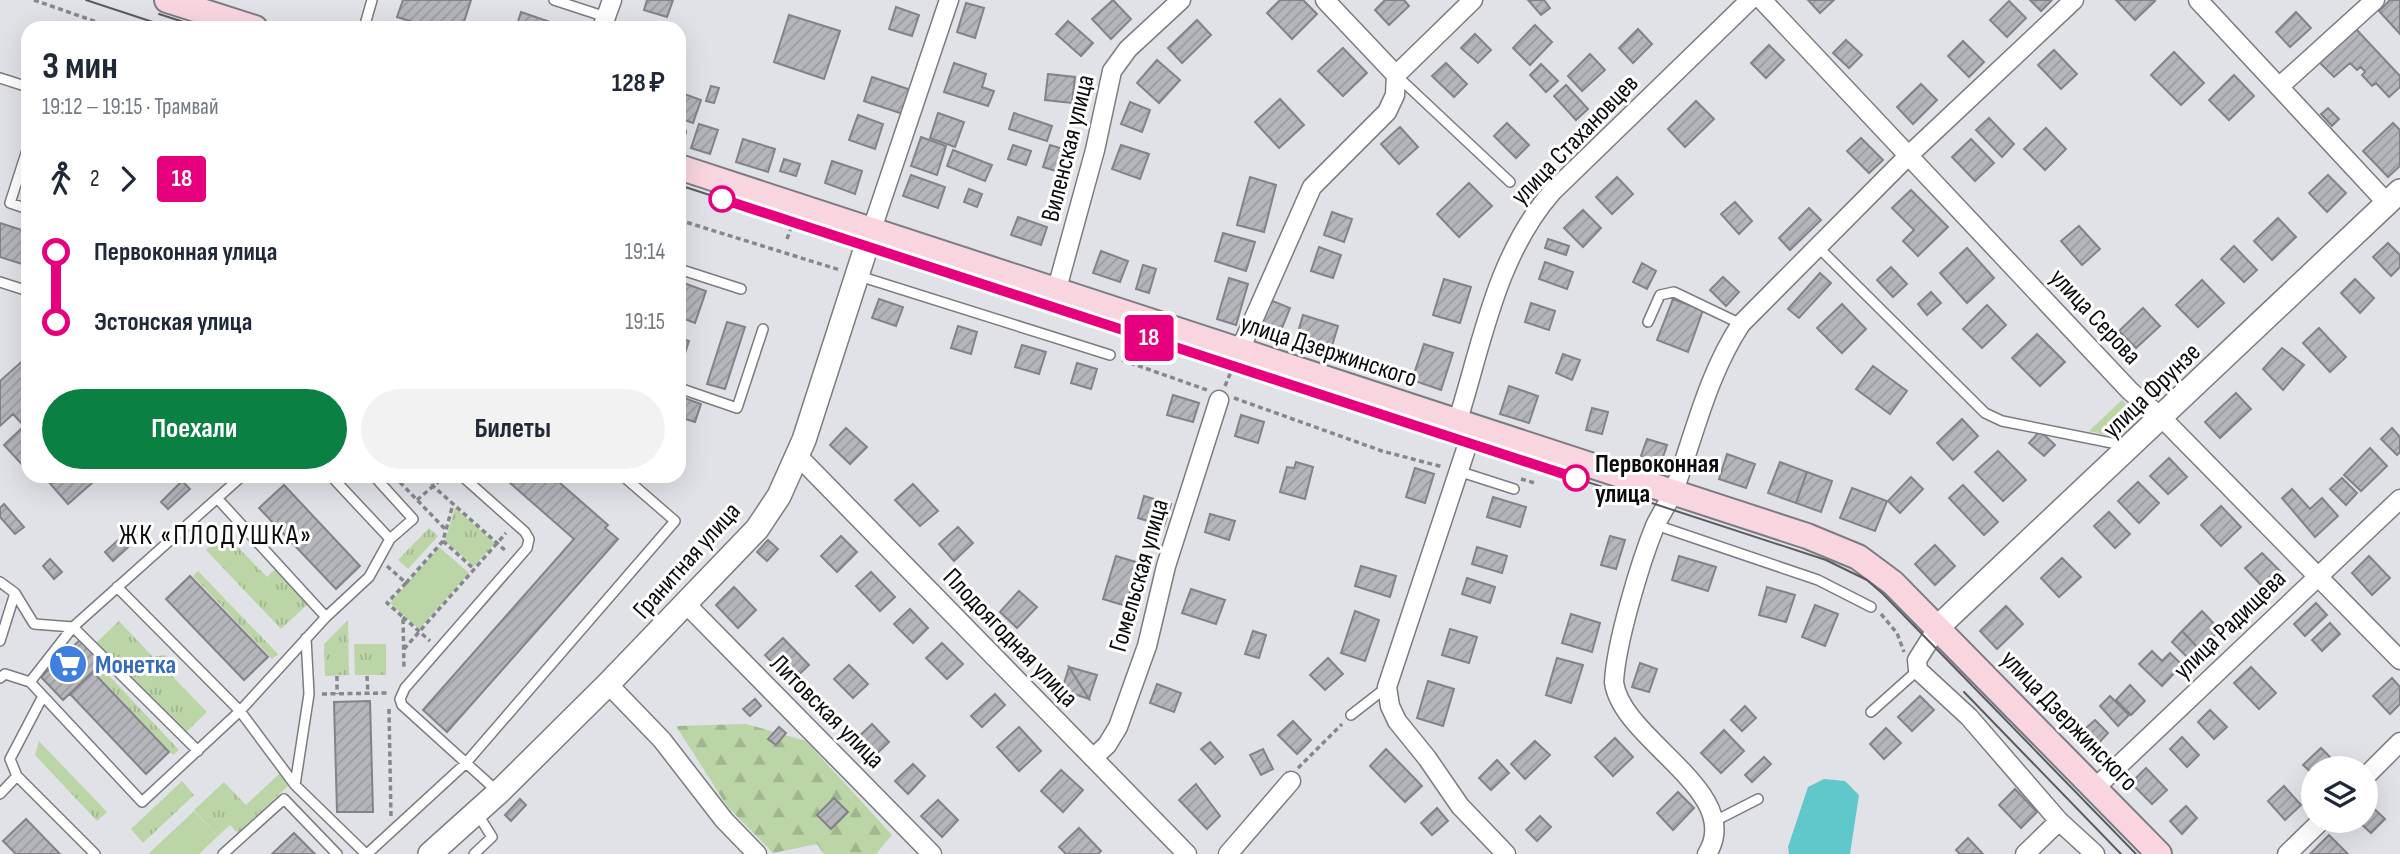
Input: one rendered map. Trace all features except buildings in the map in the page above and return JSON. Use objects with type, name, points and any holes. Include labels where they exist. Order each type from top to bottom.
[{"type":"main road","points":[[167,0],[233,21]]},
{"type":"main road","name":"улица Дзержинского","points":[[686,169],[1239,352],[1674,491],[1807,536],[1858,557],[1894,583],[2159,854]]},
{"type":"street","points":[[871,232],[949,0]]},
{"type":"street","name":"Виленская улица","points":[[1056,292],[1095,150],[1112,71],[1128,49],[1181,0]]},
{"type":"street","points":[[1325,0],[1396,75]]},
{"type":"street","points":[[1239,352],[1312,187],[1387,112],[1395,95],[1396,75],[1473,0]]},
{"type":"street","name":"улица Стахановцев","points":[[1387,687],[1458,471],[1465,425],[1503,274],[1525,226],[1552,192],[1750,0]]},
{"type":"street","name":"улица Серова","points":[[1762,0],[2130,391],[2162,418],[2400,660]]},
{"type":"street","points":[[1707,854],[1715,836],[1715,821],[1695,786],[1627,713],[1616,694],[1615,670],[1656,525],[1674,491],[1724,349],[1741,324],[1909,155],[2074,0]]},
{"type":"street","points":[[2198,0],[2280,86],[2394,197]]},
{"type":"street","points":[[2280,86],[2375,0]]},
{"type":"street","name":"улица Фрунзе","points":[[1938,627],[2132,447],[2394,197]]},
{"type":"street","name":"Гранитная улица","points":[[430,854],[499,792],[608,684],[687,605],[757,529],[779,496],[798,456],[859,276],[871,232]]},
{"type":"street","name":"Гомельская улица","points":[[1093,758],[1118,727],[1147,646],[1166,566],[1215,394]]},
{"type":"street","name":"Плодоягодная улица","points":[[798,456],[1187,854]]},
{"type":"street","name":"улица Радищева","points":[[2095,788],[2400,499]]},
{"type":"street","name":"Литовская улица","points":[[687,605],[932,854]]},
{"type":"street","points":[[1938,627],[1917,660],[1918,670],[1969,717],[2059,821],[2095,854]]},
{"type":"street","points":[[608,684],[662,740],[724,820],[757,854]]},
{"type":"street","points":[[1387,687],[1390,705],[1397,721],[1460,806],[1506,854]]},
{"type":"street","points":[[2378,764],[2400,742]]},
{"type":"street","points":[[1228,854],[1291,781]]},
{"type":"street","points":[[2025,854],[2059,821]]},
{"type":"street","points":[[2287,854],[2308,833]]},
{"type":"lane","points":[[366,21],[372,0]]},
{"type":"lane","points":[[554,0],[607,15]]},
{"type":"lane","points":[[1396,75],[1510,182]]},
{"type":"lane","points":[[0,78],[21,85]]},
{"type":"lane","points":[[21,169],[10,203],[21,207]]},
{"type":"lane","points":[[1818,247],[1985,413],[2002,421],[2132,447]]},
{"type":"lane","points":[[686,271],[741,289]]},
{"type":"lane","points":[[859,276],[1110,355]]},
{"type":"lane","points":[[0,282],[21,289]]},
{"type":"lane","points":[[1648,322],[1660,295],[1674,292],[1741,324]]},
{"type":"lane","points":[[686,390],[737,408],[763,329]]},
{"type":"lane","points":[[1458,471],[1514,489]]},
{"type":"lane","points":[[30,682],[73,627],[234,483]]},
{"type":"lane","points":[[337,483],[390,540]]},
{"type":"lane","points":[[0,678],[5,674],[30,682],[142,802],[240,711],[326,617],[369,577],[390,540],[413,519],[407,509],[381,483]]},
{"type":"lane","points":[[470,483],[515,523],[528,539],[527,548],[403,691],[402,705],[499,792]]},
{"type":"lane","points":[[117,587],[240,711],[295,785],[366,854],[465,764],[675,521],[631,483]]},
{"type":"lane","points":[[218,498],[326,617]]},
{"type":"lane","points":[[1656,525],[1818,580],[1871,607]]},
{"type":"lane","points":[[0,582],[15,593],[34,624],[73,627],[198,751]]},
{"type":"lane","points":[[0,640],[15,593]]},
{"type":"lane","points":[[295,785],[309,694],[306,638]]},
{"type":"lane","points":[[1871,712],[1918,670]]},
{"type":"lane","points":[[1351,715],[1387,687]]},
{"type":"lane","points":[[43,696],[10,759],[17,776],[95,854]]},
{"type":"lane","points":[[0,794],[17,776]]},
{"type":"lane","points":[[223,854],[284,799],[337,854]]},
{"type":"lane","points":[[1715,821],[1758,799]]},
{"type":"lane","points":[[474,854],[492,837],[476,812]]},
{"type":"path","points":[[34,0],[94,21]]},
{"type":"path","points":[[686,222],[859,276]]},
{"type":"path","points":[[1110,355],[1148,372],[1294,417],[1382,451],[1458,471]]},
{"type":"path","points":[[401,483],[446,530]]},
{"type":"path","points":[[432,483],[517,560]]},
{"type":"path","points":[[407,509],[437,483]]},
{"type":"path","points":[[440,649],[387,603],[443,541],[453,504]]},
{"type":"path","points":[[404,649],[515,523]]},
{"type":"path","points":[[443,541],[474,569]]},
{"type":"path","points":[[379,558],[406,583]]},
{"type":"path","points":[[1871,607],[1884,616],[1897,633],[1905,657],[1918,670]]},
{"type":"path","points":[[309,694],[403,691],[403,617]]},
{"type":"path","points":[[337,676],[337,694]]},
{"type":"path","points":[[367,677],[368,694]]},
{"type":"path","points":[[389,707],[391,832]]},
{"type":"path","points":[[1291,781],[1299,766],[1351,715]]},
{"type":"green space","points":[[2122,400],[2140,418],[2139,428],[2128,440],[2089,431]]},
{"type":"green space","points":[[455,508],[495,543],[474,566],[445,541]]},
{"type":"green space","points":[[429,528],[438,536],[408,569],[398,560]]},
{"type":"green space","points":[[224,533],[267,577],[276,568],[309,603],[281,629],[206,550]]},
{"type":"green space","points":[[439,547],[469,573],[419,629],[390,603]]},
{"type":"green space","points":[[198,571],[278,654],[272,659],[193,576]]},
{"type":"green space","points":[[348,620],[349,675],[325,676],[324,644]]},
{"type":"green space","points":[[119,621],[153,657],[165,655],[172,665],[173,677],[207,712],[183,735],[96,643]]},
{"type":"green space","points":[[354,644],[386,644],[386,675],[355,675]]},
{"type":"green space","points":[[99,665],[179,750],[173,755],[93,670]]},
{"type":"green space","points":[[746,724],[806,741],[892,835],[876,854],[824,854],[817,844],[773,853],[727,806],[676,726]]},
{"type":"green space","points":[[39,741],[107,812],[97,821],[35,755]]},
{"type":"green space","points":[[280,773],[290,784],[238,833],[230,825],[218,836],[194,810],[224,782],[246,805]]},
{"type":"green space","points":[[182,781],[194,795],[143,843],[131,829]]},
{"type":"green space","points":[[194,811],[218,836],[199,854],[148,854]]},
{"type":"water","points":[[1824,779],[1845,781],[1859,795],[1850,854],[1789,854],[1788,847],[1808,787]]},
{"type":"tram line","points":[[86,0],[150,21]]},
{"type":"tram line","points":[[159,14],[180,21]]},
{"type":"tram line","points":[[686,187],[1826,560],[1867,580],[1883,594],[2136,854]]},
{"type":"tram line","name":"18","points":[[722,199],[1576,478]]},
{"type":"tram line","points":[[1964,692],[2121,854]]},
{"type":"place","name":"Первоконная улица","points":[[1576,478]]},
{"type":"place","name":"Монетка","points":[[68,664]]},
{"type":"district","name":"ЖК «ПЛОДУШКА»","points":[[216,534]]}]
